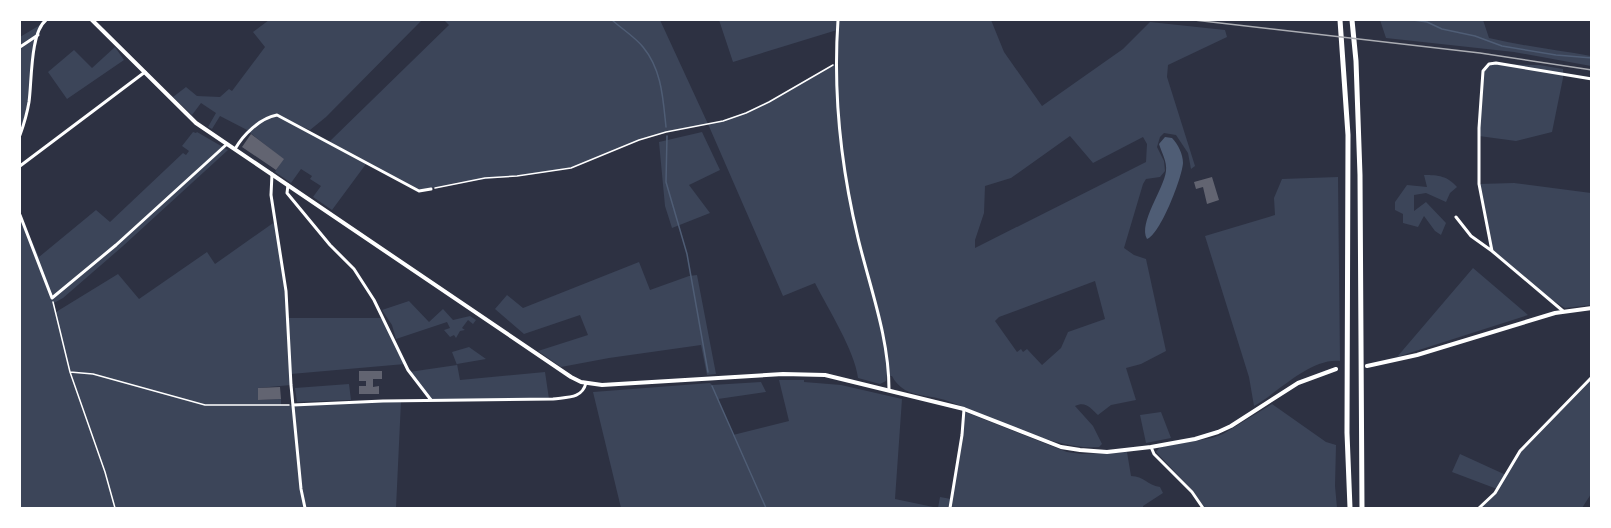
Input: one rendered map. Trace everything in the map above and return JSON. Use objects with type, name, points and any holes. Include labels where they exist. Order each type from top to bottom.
[{"type":"highway","points":[[1340,20],[1344,62],[1348,202],[1347,434],[1350,508]]},
{"type":"highway","points":[[1352,20],[1356,61],[1360,175],[1360,477],[1362,508]]},
{"type":"street","points":[[20,135],[29,100],[40,25],[46,20]]},
{"type":"street","points":[[92,20],[191,118],[571,377],[586,383],[602,385],[805,374],[825,375],[964,409],[1051,444],[1071,449],[1107,452],[1195,439],[1225,429],[1292,387],[1314,376],[1336,369]]},
{"type":"street","points":[[838,20],[836,88],[845,167],[858,238],[882,333],[889,390]]},
{"type":"street","points":[[20,47],[38,35]]},
{"type":"street","points":[[1491,251],[1479,184],[1479,128],[1483,71],[1489,64],[1496,63],[1592,79]]},
{"type":"street","points":[[20,166],[145,72]]},
{"type":"street","points":[[235,149],[250,131],[269,117],[277,115],[419,191],[430,189]]},
{"type":"street","points":[[20,217],[52,298],[80,276],[227,144]]},
{"type":"street","points":[[272,174],[271,195],[286,291],[293,405],[301,489],[306,508]]},
{"type":"street","points":[[288,185],[287,193],[354,269],[374,300],[408,370],[431,400]]},
{"type":"street","points":[[1456,217],[1470,236],[1563,311]]},
{"type":"street","points":[[1367,366],[1417,355],[1563,311],[1592,308]]},
{"type":"street","points":[[1479,508],[1495,493],[1520,451],[1592,377]]},
{"type":"street","points":[[293,405],[539,399],[576,396],[582,393],[586,383]]},
{"type":"street","points":[[950,508],[964,409]]},
{"type":"street","points":[[1151,447],[1154,454],[1194,494],[1202,508]]},
{"type":"path","points":[[430,189],[470,180],[528,175],[571,168],[639,140],[666,132],[723,121],[769,102],[837,63]]},
{"type":"path","points":[[52,298],[70,372],[105,472],[115,508]]},
{"type":"path","points":[[70,372],[93,374],[205,405],[293,405]]},
{"type":"shaded area","points":[[269,20],[422,20],[326,117],[310,130],[300,126],[329,142],[449,25],[444,20],[660,20],[708,124],[639,140],[571,168],[459,182],[419,191],[366,164],[332,210],[313,197],[321,186],[310,179],[312,176],[301,169],[291,183],[275,172],[283,159],[249,131],[220,116],[212,129],[208,127],[216,113],[201,103],[192,115],[173,97],[186,87],[197,96],[220,97],[229,89],[232,91],[265,47],[253,32]]},
{"type":"shaded area","points":[[719,20],[991,20],[1004,52],[1042,106],[1123,49],[1150,22],[1225,30],[1227,37],[1168,65],[1167,77],[1195,166],[1191,169],[1188,153],[1176,135],[1164,133],[1160,137],[1157,147],[1164,161],[1165,171],[1160,177],[1146,179],[1143,184],[1124,248],[1146,259],[1166,351],[1141,364],[1126,368],[1136,400],[1111,405],[1098,415],[1085,405],[1075,406],[1093,426],[1102,444],[1099,447],[1081,447],[1042,438],[945,400],[909,392],[892,376],[887,376],[886,381],[880,384],[858,378],[847,343],[815,283],[783,296],[708,124],[758,106],[837,63],[837,30],[733,62]],"holes":[[[1070,136],[1093,163],[1143,137],[1147,144],[1146,162],[975,248],[975,240],[984,213],[985,186],[1011,178]],[[1095,281],[1105,319],[1068,332],[1061,348],[1042,365],[1027,349],[1017,352],[995,321],[999,317]]]},
{"type":"shaded area","points":[[1380,20],[1483,20],[1489,38],[1591,56],[1591,66],[1514,52],[1386,38]]},
{"type":"shaded area","points":[[40,25],[29,100],[20,135],[20,37]]},
{"type":"shaded area","points":[[115,47],[124,60],[67,99],[48,72],[74,50],[92,68]]},
{"type":"shaded area","points":[[1489,64],[1539,65],[1563,69],[1552,132],[1516,141],[1479,136],[1483,71]]},
{"type":"shaded area","points":[[193,132],[197,132],[228,150],[123,246],[63,298],[54,303],[56,312],[118,274],[139,299],[207,252],[215,264],[276,221],[288,318],[382,318],[405,364],[291,374],[291,385],[258,388],[258,400],[281,399],[281,405],[401,401],[396,508],[20,508],[20,215],[39,257],[96,210],[110,222],[183,153],[186,155],[189,151],[182,146]]},
{"type":"shaded area","points":[[702,132],[720,170],[689,185],[710,213],[672,228],[665,206],[659,142]]},
{"type":"shaded area","points":[[1165,137],[1172,138],[1180,149],[1183,160],[1182,170],[1164,217],[1158,228],[1147,239],[1146,224],[1166,171],[1159,144]]},
{"type":"shaded area","points":[[1424,175],[1442,177],[1450,180],[1457,187],[1450,193],[1446,202],[1426,193],[1414,195],[1414,211],[1426,202],[1446,223],[1441,235],[1435,231],[1424,216],[1418,227],[1403,223],[1403,214],[1395,210],[1395,202],[1407,185],[1427,187]]},
{"type":"shaded area","points":[[1338,177],[1340,361],[1329,361],[1306,370],[1254,406],[1249,377],[1205,236],[1275,215],[1274,198],[1282,179]]},
{"type":"shaded area","points":[[1514,183],[1591,193],[1591,305],[1565,308],[1544,295],[1492,251],[1479,184]]},
{"type":"shaded area","points":[[639,262],[650,290],[697,275],[716,374],[707,375],[701,345],[561,367],[538,351],[588,335],[580,315],[524,334],[495,309],[507,295],[523,308]]},
{"type":"shaded area","points":[[1473,268],[1528,315],[1397,357]]},
{"type":"shaded area","points":[[409,301],[429,322],[443,309],[453,320],[470,316],[476,320],[473,324],[468,320],[462,328],[465,330],[460,331],[456,338],[454,335],[450,337],[444,330],[450,328],[447,322],[396,339],[392,325],[382,310]]},
{"type":"shaded area","points":[[469,347],[486,359],[457,364],[460,380],[545,372],[549,399],[431,401],[409,372],[457,365],[452,352]]},
{"type":"shaded area","points":[[1591,377],[1591,494],[1582,508],[1479,508],[1497,489],[1452,472],[1460,454],[1506,475],[1517,455]]},
{"type":"shaded area","points":[[779,380],[804,380],[804,382],[841,385],[902,399],[895,499],[938,508],[621,508],[593,392],[710,383],[712,385],[761,382],[766,392],[718,399],[733,435],[789,421]]},
{"type":"shaded area","points":[[349,384],[351,400],[297,402],[295,388]]},
{"type":"shaded area","points":[[1272,404],[1326,442],[1336,445],[1337,508],[1205,508],[1193,491],[1156,452],[1160,447],[1223,434]]},
{"type":"shaded area","points":[[963,411],[1067,452],[1082,454],[1127,452],[1131,476],[1139,477],[1160,487],[1163,493],[1143,508],[938,508],[940,497],[951,499],[962,435]]},
{"type":"shaded area","points":[[1161,412],[1171,438],[1146,443],[1140,415]]},
{"type":"building","points":[[251,134],[284,159],[276,170],[242,147]]},
{"type":"building","points":[[1212,177],[1219,200],[1207,204],[1203,187],[1196,189],[1194,182]]},
{"type":"building","points":[[359,371],[382,371],[382,379],[373,379],[373,387],[379,386],[379,394],[359,394],[359,386],[366,386],[366,381],[359,381]]},
{"type":"building","points":[[280,387],[281,399],[258,400],[258,388]]},
{"type":"waterway","points":[[612,20],[640,43],[654,65],[660,85],[666,127]]},
{"type":"waterway","points":[[1413,20],[1475,36],[1502,46],[1592,58]]},
{"type":"waterway","points":[[667,136],[666,182],[687,254],[708,372]]},
{"type":"waterway","points":[[712,386],[766,508]]},
{"type":"railway","points":[[1194,20],[1480,53],[1592,70]]}]
